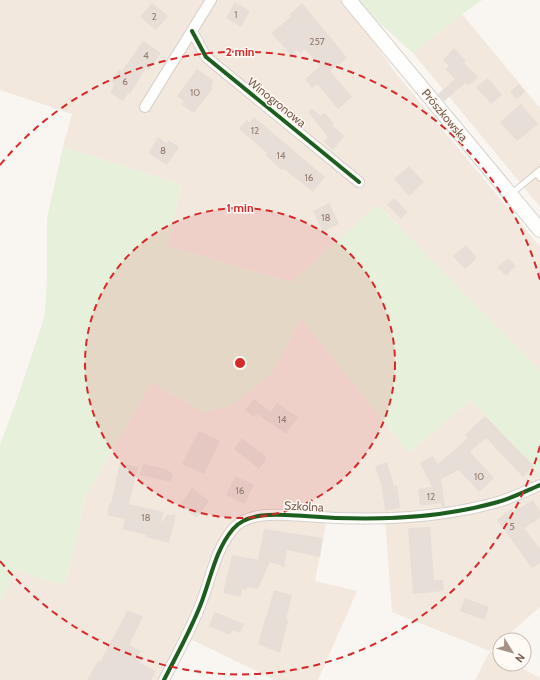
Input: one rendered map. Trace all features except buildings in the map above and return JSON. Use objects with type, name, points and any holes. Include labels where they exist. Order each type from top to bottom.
[{"type":"main road","name":"Prószkowska","points":[[349,0],[540,230]]},
{"type":"street","points":[[145,107],[211,0]]},
{"type":"street","name":"Winogronowa","points":[[192,31],[206,57],[359,182]]},
{"type":"street","name":"Szkolna","points":[[164,680],[202,602],[217,557],[233,528],[240,522],[256,516],[282,514],[331,518],[385,518],[462,511],[499,502],[540,486]]},
{"type":"lane","points":[[510,194],[539,174]]},
{"type":"shaded area","points":[[0,0],[346,0],[394,71],[540,247],[540,371],[378,205],[291,282],[167,246],[182,185],[63,147],[72,114],[0,90]]},
{"type":"shaded area","points":[[462,14],[540,108],[540,207],[413,53]]},
{"type":"shaded area","points":[[301,318],[409,453],[471,400],[540,473],[540,607],[511,632],[492,632],[492,649],[490,651],[392,612],[385,518],[327,518],[315,581],[357,591],[318,680],[275,680],[186,637],[164,680],[0,680],[0,603],[16,570],[65,586],[86,495],[152,382],[203,413],[271,374]]},
{"type":"shaded area","points":[[490,651],[492,652],[492,672],[529,672],[540,678],[540,680],[475,680]]},
{"type":"green space","points":[[354,0],[482,0],[413,53]]},
{"type":"green space","points":[[63,147],[182,185],[167,246],[291,282],[378,205],[540,371],[540,473],[471,400],[409,453],[301,318],[271,374],[232,405],[203,413],[152,382],[86,495],[65,586],[16,570],[0,603],[0,445],[45,315],[47,218]]},
{"type":"cycle path","points":[[192,31],[206,57],[359,182]]},
{"type":"cycle path","points":[[164,680],[198,611],[222,545],[233,529],[240,523],[257,516],[267,515],[329,518],[377,518],[451,512],[498,502],[540,485]]}]
